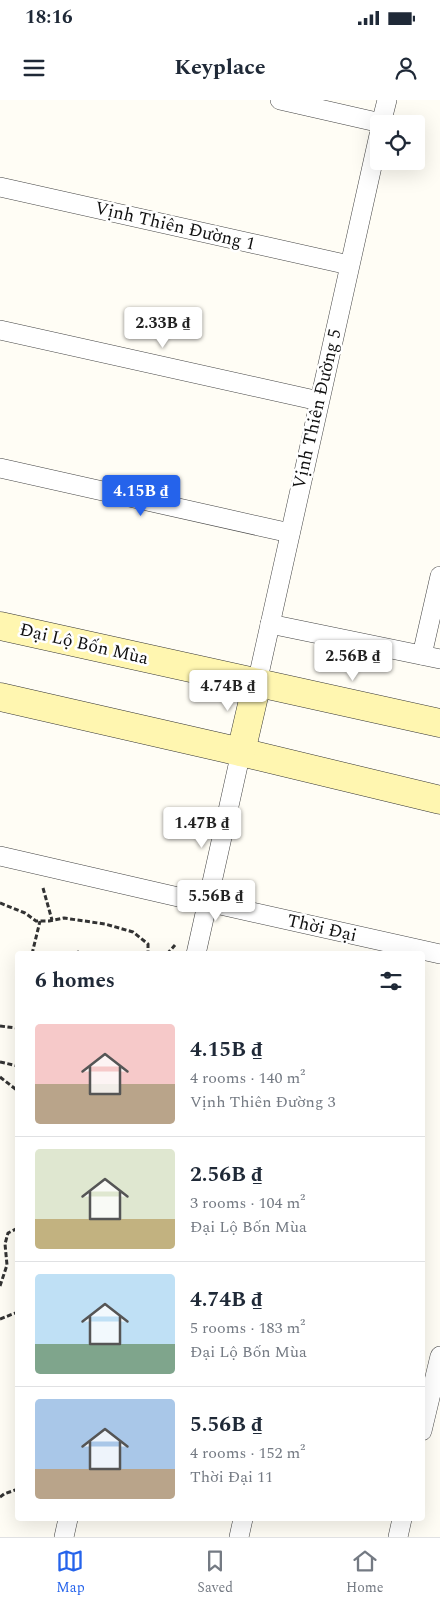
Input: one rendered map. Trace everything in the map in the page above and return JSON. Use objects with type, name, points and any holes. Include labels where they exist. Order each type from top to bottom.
[{"type":"main road","name":"Đại Lộ Bốn Mùa","points":[[0,626],[440,723]]},
{"type":"main road","points":[[241,752],[256,683]]},
{"type":"main road","points":[[0,697],[440,800]]},
{"type":"street","points":[[280,100],[370,121]]},
{"type":"street","points":[[383,115],[387,100]]},
{"type":"street","name":"Vịnh Thiên Đường 5","points":[[256,683],[371,170]]},
{"type":"street","name":"Vịnh Thiên Đường 1","points":[[0,187],[349,265]]},
{"type":"street","points":[[0,330],[319,401]]},
{"type":"street","points":[[0,468],[290,534]]},
{"type":"street","points":[[270,624],[431,657],[440,576]]},
{"type":"street","points":[[197,951],[241,752]]},
{"type":"street","name":"Thời Đại","points":[[0,856],[200,902],[207,902],[367,946],[413,951]]},
{"type":"street","name":"Thời Đại","points":[[425,952],[440,954]]},
{"type":"street","points":[[425,1418],[440,1356]]},
{"type":"street","points":[[64,1537],[68,1521]]},
{"type":"street","points":[[239,1537],[243,1521]]},
{"type":"street","points":[[398,1537],[402,1521]]},
{"type":"path","points":[[43,887],[52,920]]},
{"type":"path","points":[[0,902],[25,913],[36,921],[64,918],[105,924],[133,932],[148,944],[148,951]]},
{"type":"path","points":[[33,951],[40,921]]},
{"type":"path","points":[[170,951],[178,942]]},
{"type":"path","points":[[0,1026],[15,1028]]},
{"type":"path","points":[[0,1062],[15,1065]]},
{"type":"path","points":[[0,1077],[15,1089]]},
{"type":"path","points":[[0,1286],[7,1265],[5,1244],[8,1233],[15,1230]]},
{"type":"path","points":[[1,1318],[15,1313]]},
{"type":"path","points":[[0,1497],[15,1491]]}]
